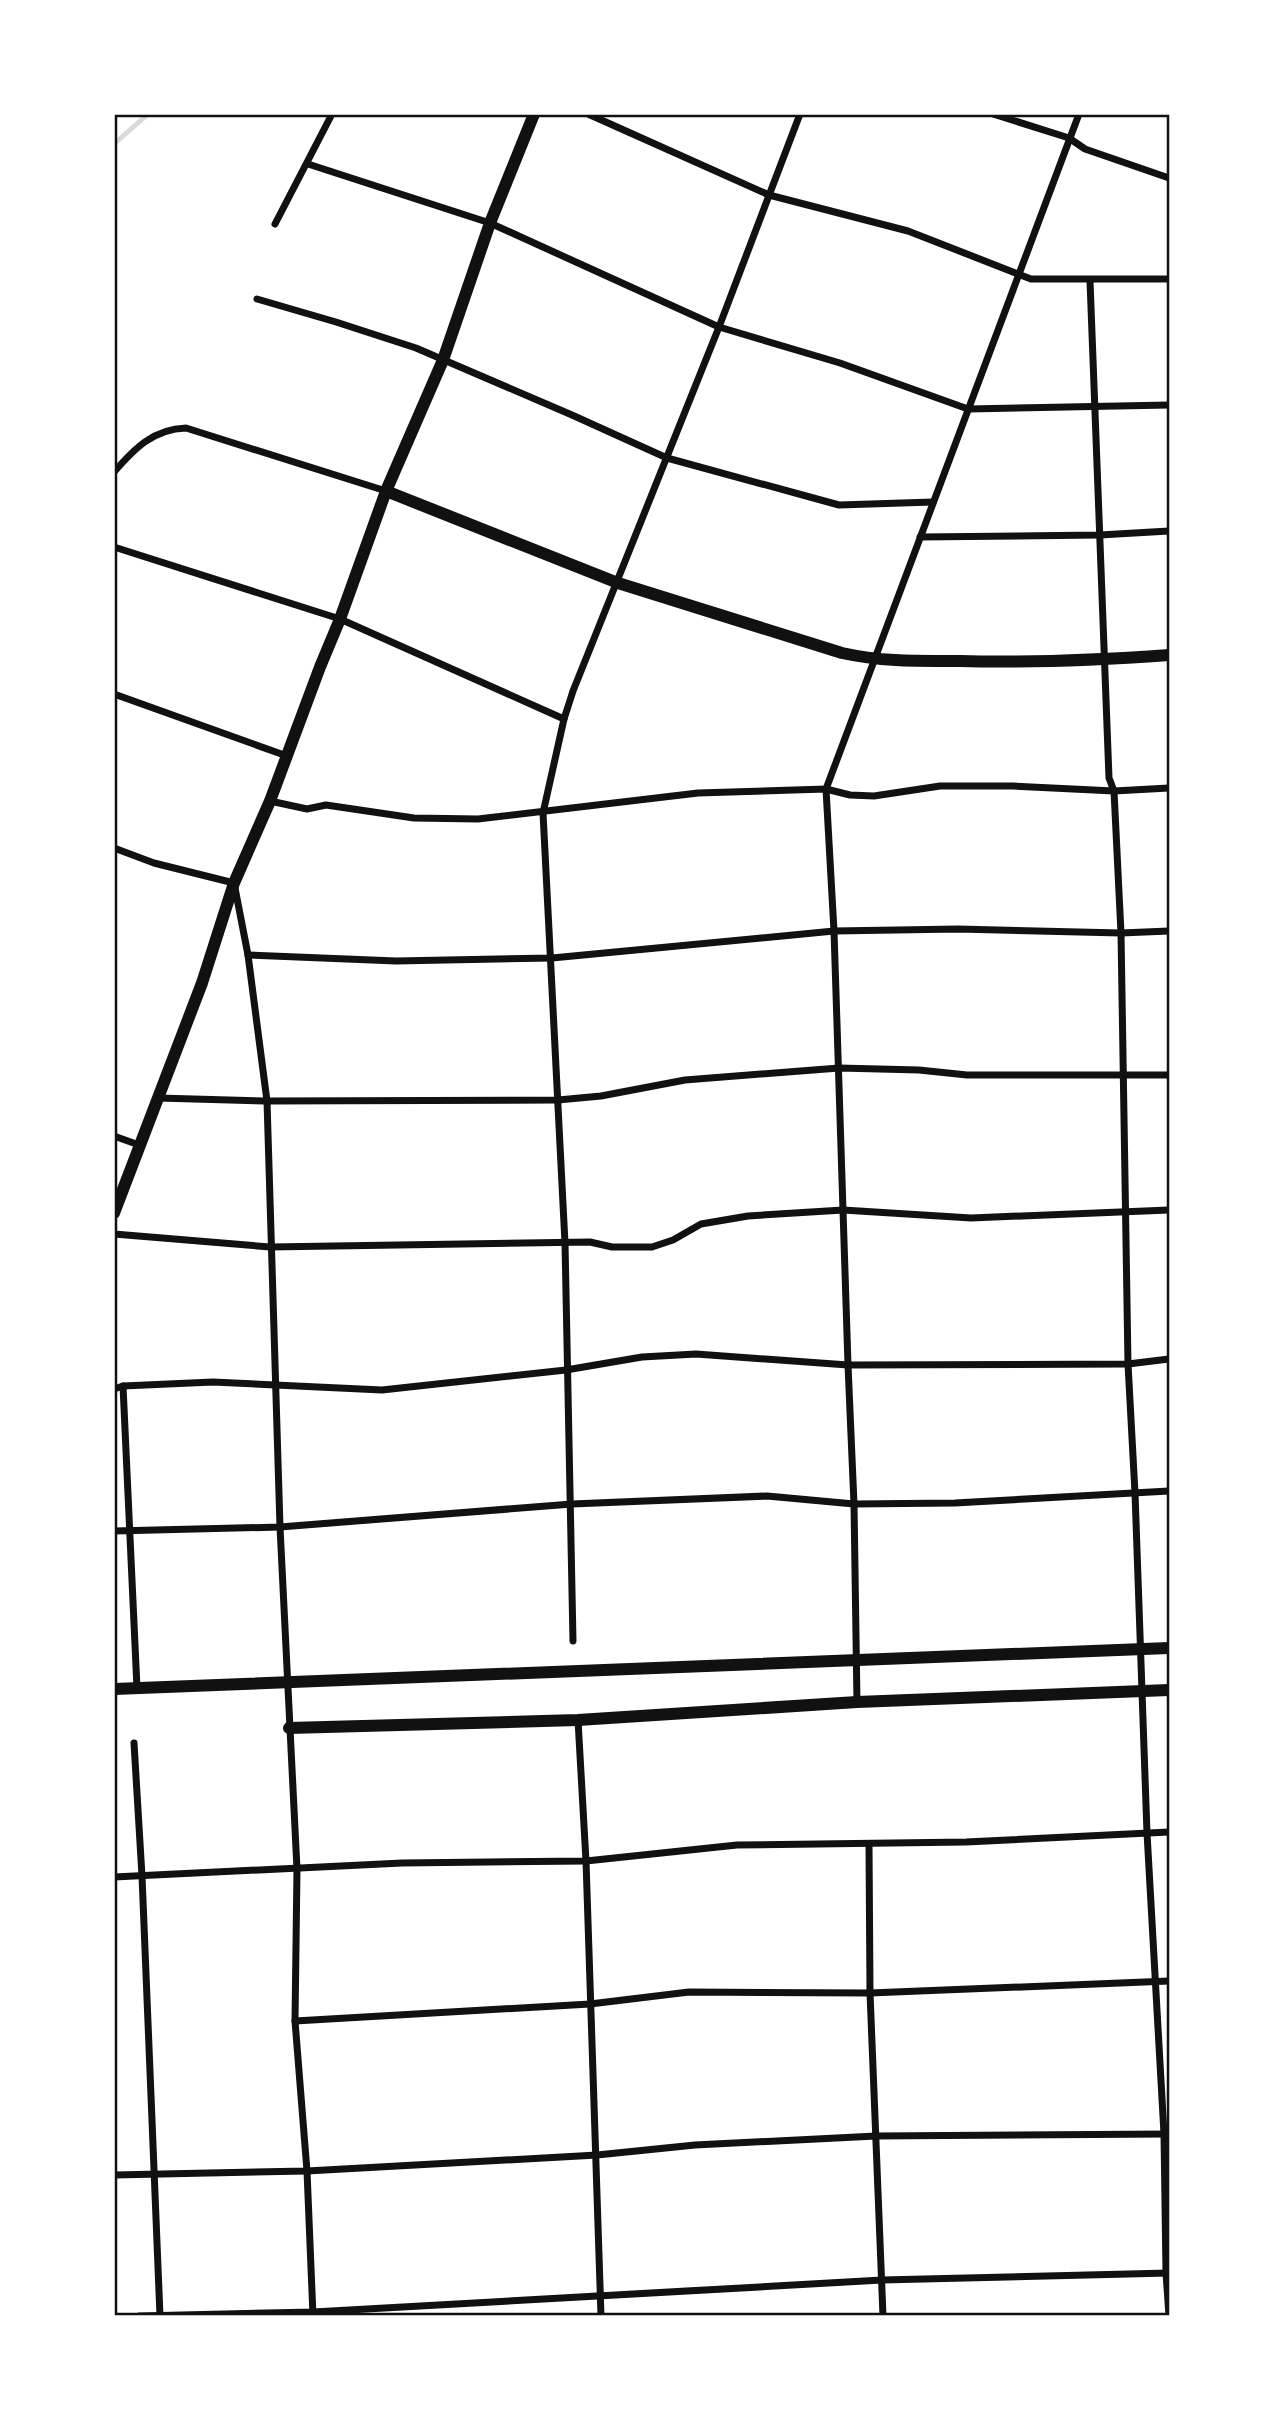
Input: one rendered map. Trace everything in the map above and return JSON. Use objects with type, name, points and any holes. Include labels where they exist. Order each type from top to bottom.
[{"type":"street","points":[[275,224],[332,114]]},
{"type":"street","points":[[114,1213],[202,984],[234,883],[270,801],[386,491],[443,360],[491,223],[534,114]]},
{"type":"street","points":[[588,114],[769,195],[908,231],[1019,276],[1031,279],[1090,281],[1169,279]]},
{"type":"street","points":[[573,1641],[565,1243],[543,813],[573,691],[719,327],[800,114]]},
{"type":"street","points":[[993,114],[1069,138],[1085,149],[1169,178]]},
{"type":"street","points":[[857,1702],[855,1504],[834,931],[826,789],[1079,114]]},
{"type":"street","points":[[308,164],[491,223],[719,327],[840,363],[968,409],[1169,405]]},
{"type":"street","points":[[1090,281],[1102,660],[1109,778],[1114,791],[1121,933],[1128,1364],[1147,1833],[1167,2134],[1169,2316]]},
{"type":"street","points":[[257,299],[337,322],[443,360],[667,458],[839,505],[933,502]]},
{"type":"street","points":[[114,472],[132,451],[155,434],[171,428],[186,428],[386,491],[618,583],[842,653],[875,660],[1012,662],[1169,655]]},
{"type":"street","points":[[920,537],[1100,535],[1169,531]]},
{"type":"street","points":[[115,550],[340,619],[564,719]]},
{"type":"street","points":[[114,694],[287,755]]},
{"type":"street","points":[[270,801],[307,809],[326,805],[414,818],[478,819],[698,793],[826,789],[850,795],[874,796],[940,786],[1114,791],[1169,788]]},
{"type":"street","points":[[114,848],[153,863],[234,883]]},
{"type":"street","points":[[234,883],[248,955],[267,1101],[280,1527],[297,1869],[295,2021],[307,2171],[313,2314]]},
{"type":"street","points":[[248,955],[396,961],[552,958],[834,931],[1169,931]]},
{"type":"street","points":[[158,1098],[267,1101],[558,1100],[601,1096],[685,1080],[839,1068],[919,1070],[967,1075],[1169,1075]]},
{"type":"street","points":[[114,1136],[139,1145]]},
{"type":"street","points":[[114,1234],[270,1247],[590,1242],[612,1248],[630,1248],[652,1247],[673,1240],[701,1224],[748,1216],[843,1210],[971,1218],[1169,1210]]},
{"type":"street","points":[[114,1389],[123,1386],[213,1382],[382,1390],[566,1370],[642,1357],[696,1354],[848,1365],[1128,1364],[1169,1359]]},
{"type":"street","points":[[123,1386],[137,1688]]},
{"type":"street","points":[[114,1531],[280,1527],[572,1504],[767,1496],[855,1504],[956,1503],[1169,1491]]},
{"type":"street","points":[[114,1689],[1169,1648]]},
{"type":"street","points":[[289,1728],[578,1720],[857,1702],[1169,1690]]},
{"type":"street","points":[[578,1720],[586,1861],[601,2316]]},
{"type":"street","points":[[134,1743],[160,2316]]},
{"type":"street","points":[[114,1877],[402,1863],[586,1861],[737,1845],[966,1842],[1169,1832]]},
{"type":"street","points":[[869,1844],[870,1993],[883,2316]]},
{"type":"street","points":[[295,2021],[590,2004],[689,1992],[870,1993],[1169,1981]]},
{"type":"street","points":[[114,2175],[307,2171],[597,2155],[695,2145],[876,2136],[1167,2134]]},
{"type":"street","points":[[139,2316],[313,2314],[882,2280],[1167,2273]]},
{"type":"waterway","points":[[114,144],[148,114]]}]
